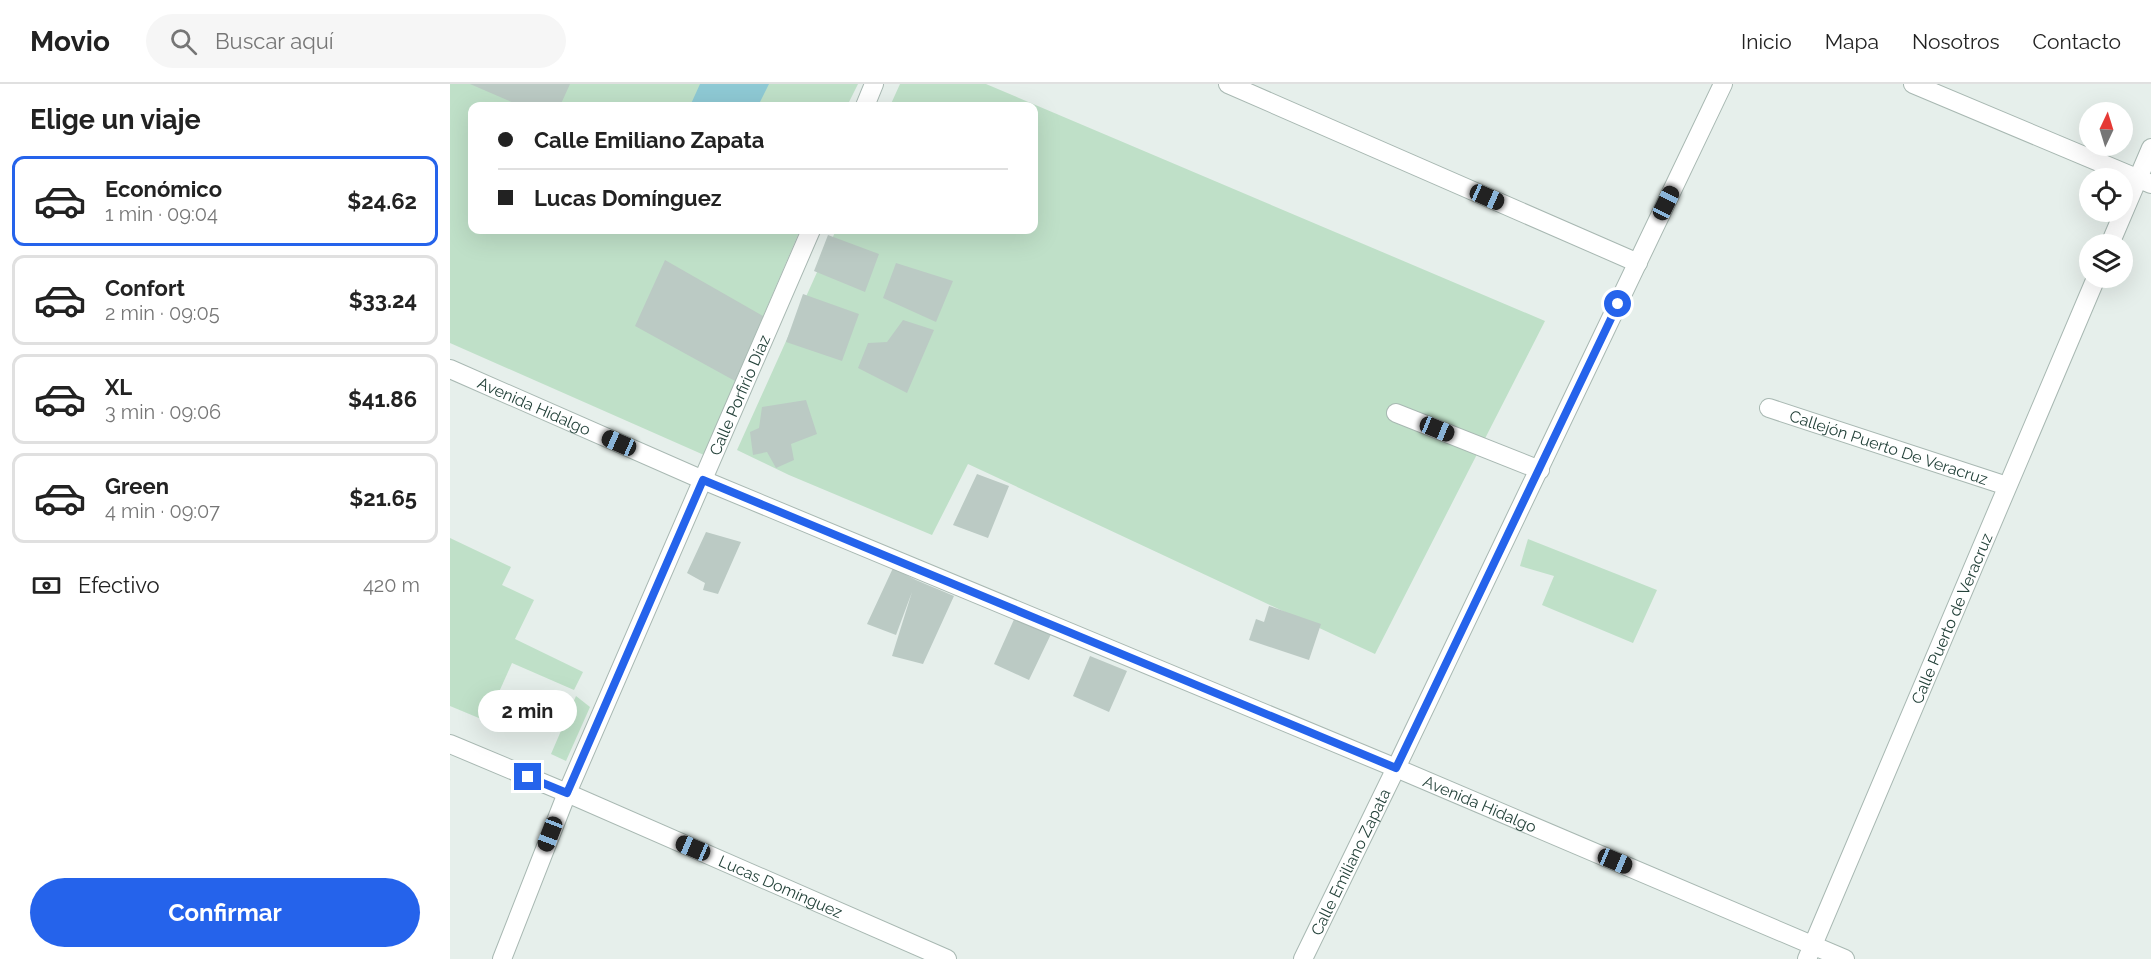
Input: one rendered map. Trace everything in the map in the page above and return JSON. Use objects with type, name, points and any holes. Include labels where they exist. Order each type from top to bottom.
[{"type":"street","points":[[867,102],[874,84]]},
{"type":"street","points":[[1228,84],[1638,263]]},
{"type":"street","name":"Calle Emiliano Zapata","points":[[1303,959],[1540,470],[1723,84]]},
{"type":"street","points":[[1913,84],[2145,181]]},
{"type":"street","points":[[2116,234],[2145,181],[2151,148]]},
{"type":"street","name":"Calle Porfirio Díaz","points":[[502,959],[567,793],[810,234]]},
{"type":"street","name":"Calle Puerto de Veracruz","points":[[1809,952],[2092,288]]},
{"type":"street","name":"Avenida Hidalgo","points":[[450,369],[703,480],[1396,768],[1809,952],[1845,959]]},
{"type":"street","name":"Callejón Puerto De Veracruz","points":[[1769,408],[2007,486]]},
{"type":"street","points":[[1396,413],[1540,470]]},
{"type":"street","name":"Lucas Domínguez","points":[[450,744],[947,959]]},
{"type":"green space","points":[[450,84],[858,84],[849,102],[468,102],[468,234],[798,234],[704,455],[450,343]]},
{"type":"green space","points":[[900,84],[986,84],[1028,102],[892,102]]},
{"type":"green space","points":[[1038,106],[1545,321],[1375,654],[968,464],[932,535],[789,475],[737,450],[834,234],[1038,234]]},
{"type":"green space","points":[[450,538],[511,567],[502,585],[534,600],[515,639],[583,672],[574,690],[512,663],[486,721],[450,706]]},
{"type":"green space","points":[[1528,539],[1657,590],[1633,643],[1542,605],[1554,576],[1520,566]]},
{"type":"green space","points":[[576,696],[590,707],[566,761],[551,754]]},
{"type":"water","points":[[700,84],[769,84],[760,102],[692,102]]},
{"type":"building","points":[[470,84],[570,84],[562,102],[512,102]]},
{"type":"building","points":[[828,235],[879,254],[865,292],[814,271]]},
{"type":"building","points":[[665,260],[763,316],[735,381],[635,326]]},
{"type":"building","points":[[896,263],[953,281],[936,322],[883,298]]},
{"type":"building","points":[[803,294],[859,314],[842,361],[786,342]]},
{"type":"building","points":[[903,320],[934,330],[907,393],[858,368],[868,343],[887,342]]},
{"type":"building","points":[[806,400],[817,434],[791,444],[794,460],[776,468],[767,452],[753,455],[750,432],[759,428],[762,407]]},
{"type":"building","points":[[977,474],[1009,486],[988,538],[953,525]]},
{"type":"building","points":[[706,532],[741,542],[718,594],[703,590],[705,583],[687,573]]},
{"type":"building","points":[[893,568],[954,596],[923,664],[892,656],[912,592],[896,635],[867,624]]},
{"type":"building","points":[[1269,606],[1321,624],[1309,660],[1249,640],[1256,619],[1264,622]]},
{"type":"building","points":[[1016,615],[1052,632],[1029,680],[994,664]]},
{"type":"building","points":[[1090,656],[1127,671],[1109,712],[1073,696]]},
{"type":"route","points":[[528,777],[567,793],[703,480],[1396,768],[1618,304]]}]
